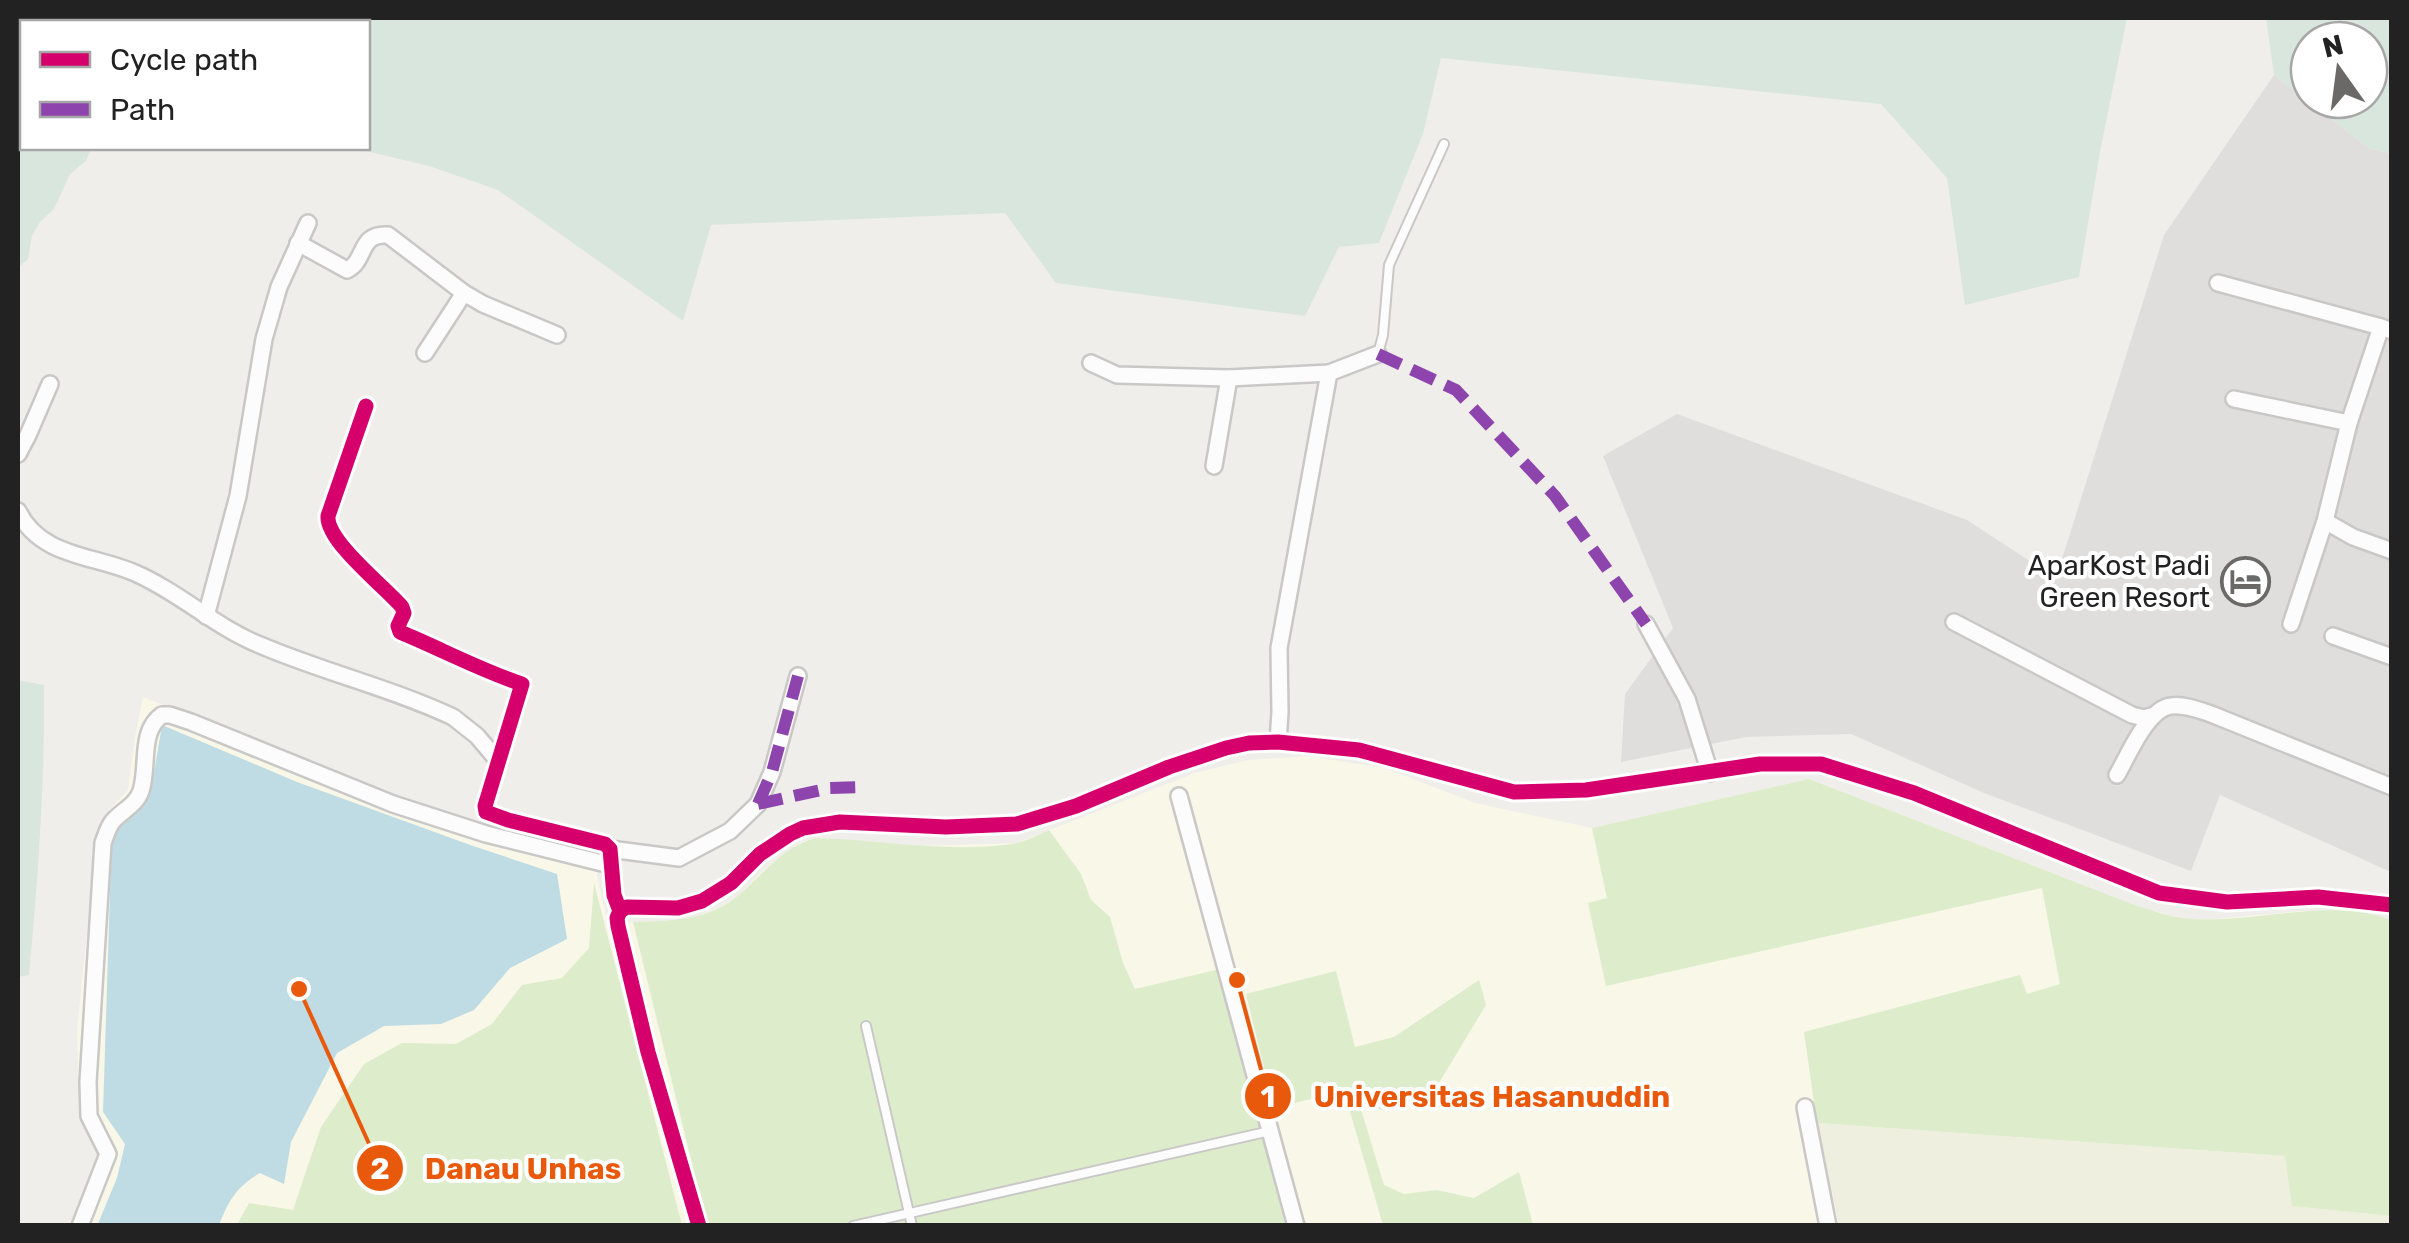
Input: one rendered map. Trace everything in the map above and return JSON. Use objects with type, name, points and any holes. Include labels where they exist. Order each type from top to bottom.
[{"type":"street","points":[[206,616],[238,496],[264,339],[279,286],[308,223]]},
{"type":"street","points":[[298,243],[347,270],[355,265],[369,240],[376,235],[388,235],[464,293],[495,310],[557,334]]},
{"type":"street","points":[[2218,283],[2386,329],[2349,422],[2325,521],[2292,624]]},
{"type":"street","points":[[425,353],[464,293]]},
{"type":"street","points":[[1091,364],[1117,375],[1229,378],[1329,373],[1378,354]]},
{"type":"street","points":[[1279,727],[1279,648],[1329,373]]},
{"type":"street","points":[[1214,466],[1229,378]]},
{"type":"street","points":[[18,454],[50,384]]},
{"type":"street","points":[[2234,400],[2349,422]]},
{"type":"street","points":[[366,406],[327,523],[341,544],[402,607],[400,632],[522,684],[486,812],[605,844],[620,911],[618,926],[648,1052],[698,1226]]},
{"type":"street","points":[[18,511],[33,532],[54,548],[130,571],[257,644],[453,717],[477,736],[498,762]]},
{"type":"street","points":[[2325,521],[2353,537],[2392,551]]},
{"type":"street","points":[[1954,622],[2132,714],[2144,718],[2171,706],[2211,714],[2392,787]]},
{"type":"street","points":[[1646,624],[1687,699],[1710,773]]},
{"type":"street","points":[[2333,636],[2392,657]]},
{"type":"street","points":[[80,1226],[108,1154],[89,1116],[88,1082],[103,843],[114,820],[137,800],[150,726],[162,715],[191,722],[394,804],[486,834],[610,857],[679,858],[730,831],[758,804],[772,772],[798,676]]},
{"type":"street","points":[[2117,776],[2151,716]]},
{"type":"street","points":[[620,911],[627,907],[678,908],[702,901],[731,883],[760,854],[803,828],[840,822],[946,827],[1017,824],[1076,806],[1169,767],[1249,743],[1279,727],[1514,792],[1586,790],[1760,764],[1822,764],[1914,793],[2159,893],[2227,902],[2318,897],[2392,905]]},
{"type":"street","points":[[1179,796],[1296,1226]]},
{"type":"street","points":[[1805,1106],[1828,1226]]},
{"type":"lane","points":[[1378,354],[1389,265],[1444,144]]},
{"type":"lane","points":[[866,1026],[912,1226]]},
{"type":"lane","points":[[854,1226],[1270,1131]]},
{"type":"shaded area","points":[[18,18],[2127,18],[2079,277],[1965,305],[1947,178],[1881,104],[1441,58],[1423,134],[1379,243],[1339,247],[1305,316],[1056,283],[1005,213],[711,225],[683,321],[498,190],[429,166],[361,150],[370,150],[370,20],[20,20],[20,150],[90,150],[86,161],[70,174],[54,209],[40,222],[32,236],[28,259],[18,268]]},
{"type":"shaded area","points":[[2266,18],[2391,18],[2391,153],[2370,149],[2332,120],[2389,120],[2389,20],[2289,20],[2289,87],[2274,75]]},
{"type":"shaded area","points":[[2274,75],[2289,87],[2289,120],[2332,120],[2370,149],[2391,153],[2391,872],[2220,795],[2191,871],[1984,793],[1851,734],[1746,737],[1621,762],[1625,694],[1673,628],[1603,456],[1677,414],[1967,520],[2056,578],[2164,235]]},
{"type":"shaded area","points":[[18,680],[44,685],[44,721],[29,975],[18,977]]},
{"type":"shaded area","points":[[143,697],[396,797],[490,827],[599,853],[597,876],[609,928],[633,922],[683,921],[718,908],[738,896],[764,869],[801,842],[815,838],[918,846],[1016,843],[1195,773],[1248,760],[1307,756],[1385,768],[1475,803],[1592,828],[1809,779],[2167,915],[2215,919],[2302,911],[2357,911],[2391,920],[2391,1225],[69,1226],[103,1153],[83,1126],[77,1032],[96,838],[105,815],[128,790]]},
{"type":"green space","points":[[1809,779],[2169,915],[2212,919],[2334,910],[2363,912],[2391,920],[2391,1216],[2292,1206],[2285,1156],[1817,1123],[1804,1032],[2020,975],[2027,994],[2060,984],[2042,888],[1606,986],[1588,903],[1607,898],[1592,828]]},
{"type":"green space","points":[[1049,830],[1081,874],[1091,900],[1110,917],[1135,989],[1220,969],[1285,1225],[707,1225],[633,922],[675,920],[715,910],[739,895],[783,854],[815,838],[939,847],[988,846],[1017,843]]},
{"type":"green space","points":[[594,883],[682,1225],[237,1225],[249,1203],[293,1210],[321,1127],[364,1064],[402,1043],[456,1044],[492,1024],[522,985],[562,978],[589,948]]},
{"type":"green space","points":[[1336,971],[1355,1047],[1394,1037],[1479,980],[1486,1005],[1431,1096],[1384,1110],[1359,1103],[1384,1185],[1404,1194],[1437,1190],[1474,1198],[1519,1172],[1533,1225],[1383,1225],[1344,1091],[1274,1108],[1246,994]]},
{"type":"green space","points":[[1817,1123],[2295,1157],[2292,1206],[2391,1216],[2391,1225],[1839,1225]]},
{"type":"water","points":[[162,725],[297,782],[557,874],[567,939],[510,968],[474,1010],[441,1024],[384,1026],[337,1053],[291,1142],[284,1184],[260,1173],[234,1195],[219,1225],[97,1226],[117,1178],[125,1144],[103,1112],[112,830],[143,807],[152,784]]},
{"type":"marked path","points":[[1378,354],[1456,390],[1555,496],[1646,624]]},
{"type":"marked path","points":[[758,804],[772,772],[798,676]]},
{"type":"marked path","points":[[758,804],[830,788],[867,787]]},
{"type":"cycle path","points":[[366,406],[328,516],[330,526],[346,551],[402,607],[400,632],[522,684],[486,812],[605,844],[610,849],[614,895],[620,911],[618,926],[648,1052],[699,1226]]},
{"type":"cycle path","points":[[620,911],[627,907],[678,908],[702,901],[731,883],[760,854],[803,828],[840,822],[946,827],[1017,824],[1076,806],[1226,748],[1278,742],[1359,750],[1514,792],[1586,790],[1760,764],[1821,764],[1914,793],[2159,893],[2227,902],[2318,897],[2392,905]]},
{"type":"place","name":"AparKost Padi Green Resort","points":[[2245,581]]},
{"type":"place","name":"Universitas Hasanuddin","points":[[1237,980]]},
{"type":"place","name":"Danau Unhas","points":[[299,989]]}]
